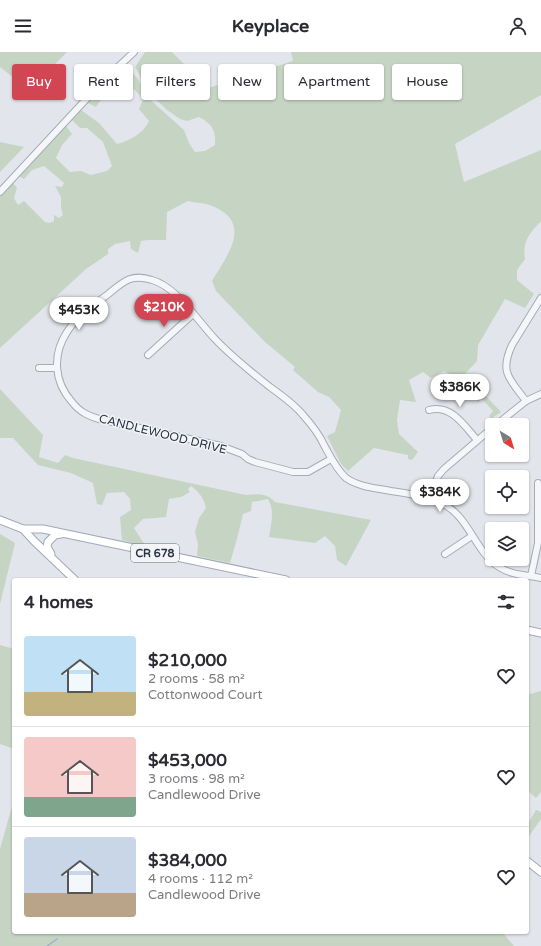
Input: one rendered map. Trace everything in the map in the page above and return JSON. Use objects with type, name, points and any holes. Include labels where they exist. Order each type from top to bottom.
[{"type":"main road","points":[[0,520],[23,529],[73,578]]},
{"type":"main road","name":"CR 678","points":[[23,529],[39,528],[277,578]]},
{"type":"main road","points":[[60,565],[49,552],[47,547],[48,542],[54,535],[68,534]]},
{"type":"main road","points":[[529,631],[541,634]]},
{"type":"main road","points":[[529,863],[541,872]]},
{"type":"street","points":[[0,192],[104,80],[134,52]]},
{"type":"street","name":"CANDLEWOOD DRIVE","points":[[331,459],[308,472],[293,472],[255,462],[242,454],[221,446],[99,420],[85,414],[69,399],[58,378],[56,368],[57,354],[62,340],[68,330],[80,317],[100,300],[128,280],[138,277],[162,283],[173,291],[215,339],[239,363],[301,412],[324,443],[331,459],[344,476],[353,482],[364,486],[398,492],[441,503],[455,512],[484,554],[500,567],[515,573],[541,578]]},
{"type":"street","points":[[526,401],[509,379],[505,367],[508,353],[512,345],[541,298]]},
{"type":"street","points":[[148,355],[193,314]]},
{"type":"street","points":[[39,368],[56,368]]},
{"type":"street","points":[[505,418],[526,401],[541,394]]},
{"type":"street","points":[[429,410],[435,408],[450,412],[462,422],[477,440]]},
{"type":"street","points":[[430,500],[438,476],[485,434]]},
{"type":"street","points":[[531,576],[538,543],[538,483]]},
{"type":"street","points":[[445,554],[472,536]]},
{"type":"green space","points":[[0,52],[67,52],[55,64],[12,64],[12,77],[0,67]]},
{"type":"green space","points":[[145,52],[172,52],[184,64],[141,64],[141,78],[135,67]]},
{"type":"green space","points":[[291,52],[541,52],[541,95],[455,144],[464,182],[541,150],[541,221],[533,229],[526,242],[524,253],[525,259],[517,270],[517,280],[534,294],[525,308],[505,299],[478,345],[477,361],[465,374],[501,412],[490,418],[489,416],[493,411],[482,399],[478,402],[465,389],[457,388],[458,378],[444,371],[431,378],[423,372],[409,380],[416,402],[400,400],[397,420],[399,434],[418,452],[412,460],[408,459],[408,455],[374,448],[348,471],[341,464],[327,436],[335,432],[341,410],[329,397],[318,392],[293,370],[295,367],[265,342],[216,291],[212,281],[224,262],[233,242],[233,223],[226,214],[215,207],[188,201],[167,212],[166,240],[141,241],[138,253],[131,249],[130,241],[115,244],[108,249],[108,254],[86,269],[0,348],[0,197],[13,183],[17,188],[14,198],[18,205],[24,201],[45,222],[50,223],[54,221],[54,215],[59,218],[63,215],[61,208],[61,197],[55,186],[62,187],[64,183],[44,166],[32,170],[24,179],[19,176],[66,126],[72,134],[62,145],[56,158],[70,172],[81,171],[91,175],[107,171],[112,166],[103,142],[87,128],[80,128],[72,120],[81,110],[99,123],[117,144],[131,139],[144,129],[149,121],[139,109],[143,100],[150,100],[184,130],[189,143],[195,152],[205,151],[215,145],[214,131],[207,122],[199,117],[187,121],[180,119],[156,100],[210,100],[210,87],[218,85],[218,100],[276,100],[276,66],[293,61]]},
{"type":"green space","points":[[133,73],[141,85],[141,98],[133,88]]},
{"type":"green space","points":[[91,100],[101,100],[96,107],[88,103]]},
{"type":"green space","points":[[0,142],[24,147],[0,172]]},
{"type":"green space","points":[[0,389],[43,435],[39,457],[58,463],[65,455],[73,458],[246,495],[262,495],[269,497],[275,502],[371,520],[346,566],[337,560],[335,546],[325,536],[315,543],[269,537],[272,513],[268,499],[252,502],[251,511],[243,514],[230,563],[197,556],[198,544],[195,532],[199,518],[206,508],[201,496],[191,486],[188,489],[190,492],[181,497],[169,499],[166,517],[143,519],[134,528],[146,547],[122,540],[120,517],[131,510],[130,499],[124,492],[107,493],[102,505],[97,504],[93,483],[71,473],[38,465],[13,438],[0,438]]},
{"type":"green space","points":[[0,534],[15,543],[0,604]]},
{"type":"green space","points":[[0,645],[12,648],[12,748],[0,744]]},
{"type":"green space","points":[[541,691],[541,792],[536,798],[529,792],[530,694]]},
{"type":"green space","points":[[12,806],[12,934],[504,934],[514,946],[0,946],[0,849]]},
{"type":"green space","points":[[536,810],[541,812],[541,819],[529,836],[529,822]]},
{"type":"waterway","points":[[47,946],[57,939]]}]
